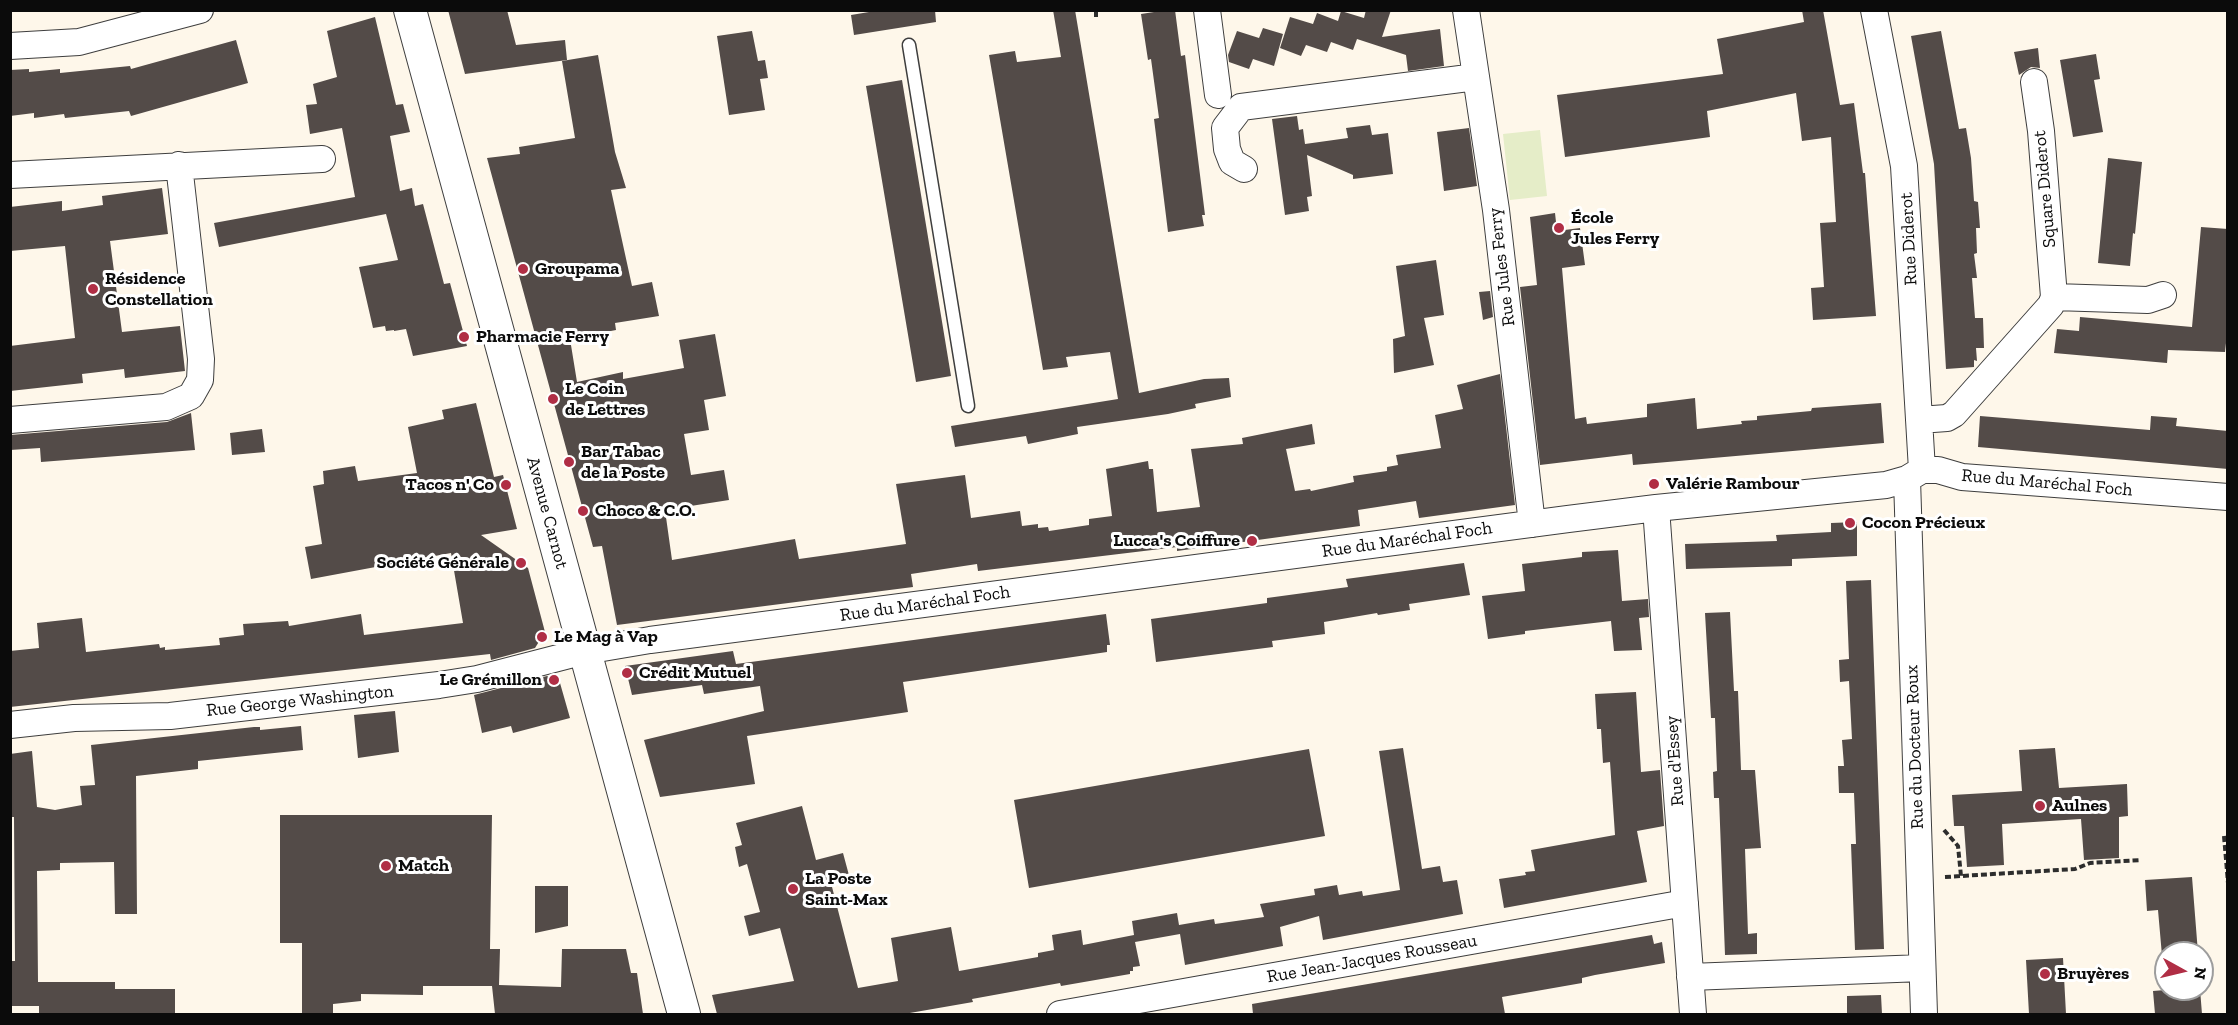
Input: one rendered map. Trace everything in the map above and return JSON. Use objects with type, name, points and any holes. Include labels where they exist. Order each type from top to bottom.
[{"type":"street","points":[[10,46],[79,42],[200,10]]},
{"type":"street","name":"Avenue Carnot","points":[[411,10],[684,1014]]},
{"type":"street","points":[[1207,10],[1218,95]]},
{"type":"street","name":"Rue Jules Ferry","points":[[1466,10],[1496,210],[1532,524]]},
{"type":"street","name":"Rue Diderot","points":[[1874,10],[1904,166],[1919,420],[1915,475]]},
{"type":"street","points":[[1244,169],[1232,162],[1227,149],[1226,128],[1241,106],[1476,76]]},
{"type":"street","name":"Square Diderot","points":[[2034,82],[2042,131],[2054,297]]},
{"type":"street","points":[[10,175],[322,159]]},
{"type":"street","points":[[10,420],[166,407],[191,396],[200,380],[201,359],[179,165]]},
{"type":"street","points":[[1919,420],[1947,418],[1954,414],[2051,305],[2054,297],[2148,300],[2163,295]]},
{"type":"street","name":"Rue du Maréchal Foch","points":[[585,651],[650,640],[1656,508],[1886,485],[1938,470],[1962,477],[2228,497]]},
{"type":"street","name":"Rue du Docteur Roux","points":[[1915,475],[1924,1014]]},
{"type":"street","name":"Rue d'Essey","points":[[1656,508],[1693,1014]]},
{"type":"street","name":"Rue George Washington","points":[[10,725],[74,718],[170,716],[439,685],[477,679],[585,651]]},
{"type":"street","name":"Rue Jean-Jacques Rousseau","points":[[1060,1014],[1685,903]]},
{"type":"street","points":[[1690,977],[1922,968]]},
{"type":"lane","points":[[909,45],[968,406]]},
{"type":"path","points":[[1096,10],[1096,17]]},
{"type":"path","points":[[1936,823],[1952,837],[1958,846],[1961,876]]},
{"type":"path","points":[[2224,836],[2228,883]]},
{"type":"path","points":[[1938,878],[2075,869],[2090,863],[2140,860]]},
{"type":"green space","points":[[1540,130],[1547,196],[1510,200],[1503,134]]},
{"type":"building","points":[[448,10],[507,10],[516,45],[565,40],[567,60],[465,74]]},
{"type":"building","points":[[881,10],[935,10],[936,22],[854,35],[851,15]]},
{"type":"building","points":[[1053,10],[1075,10],[1139,393],[1204,379],[1229,378],[1231,397],[1195,404],[1196,408],[1168,414],[1077,427],[1078,434],[1028,444],[1026,436],[955,447],[951,426],[1118,399],[1110,352],[1066,357],[1068,367],[1043,370],[989,55],[1015,51],[1017,62],[1061,57]]},
{"type":"building","points":[[1175,10],[1181,56],[1185,55],[1205,215],[1202,215],[1204,226],[1168,232],[1154,119],[1159,118],[1151,59],[1148,60],[1141,14]]},
{"type":"building","points":[[1366,10],[1391,10],[1382,37],[1440,29],[1444,66],[1408,71],[1406,55],[1357,39],[1353,50],[1331,42],[1327,52],[1306,45],[1301,56],[1280,48],[1290,17],[1313,24],[1317,13],[1338,21],[1341,11],[1364,18]]},
{"type":"building","points":[[1802,10],[1823,10],[1840,105],[1854,103],[1863,173],[1865,173],[1876,316],[1813,320],[1811,288],[1824,287],[1820,223],[1836,222],[1831,137],[1802,141],[1796,93],[1707,111],[1710,137],[1565,157],[1557,95],[1723,74],[1717,39],[1804,22]]},
{"type":"building","points":[[375,17],[396,105],[403,104],[410,132],[390,136],[400,191],[412,188],[415,206],[423,204],[444,284],[450,283],[467,346],[413,356],[406,329],[386,331],[385,326],[373,328],[359,267],[398,260],[386,214],[219,247],[214,223],[355,197],[342,128],[310,134],[306,105],[317,104],[313,84],[337,77],[327,31]]},
{"type":"building","points":[[1263,28],[1283,34],[1274,66],[1253,59],[1249,69],[1229,62],[1228,55],[1237,31],[1259,38]]},
{"type":"building","points":[[752,31],[758,61],[765,60],[768,78],[760,79],[765,110],[729,115],[717,36]]},
{"type":"building","points":[[1941,31],[1959,129],[1966,128],[1974,201],[1978,202],[1980,228],[1976,228],[1977,253],[1974,254],[1977,278],[1972,278],[1975,318],[1983,318],[1984,348],[1976,348],[1977,361],[1974,360],[1974,367],[1946,369],[1934,164],[1911,36]]},
{"type":"building","points":[[236,40],[248,83],[131,116],[129,111],[65,118],[64,114],[34,118],[34,113],[10,116],[10,70],[29,69],[29,72],[60,69],[60,73],[130,66],[131,69]]},
{"type":"building","points":[[2038,48],[2040,68],[2031,67],[2019,75],[2014,52]]},
{"type":"building","points":[[2096,54],[2100,79],[2094,80],[2103,132],[2073,137],[2060,60]]},
{"type":"building","points":[[598,55],[615,152],[626,188],[611,190],[632,286],[652,282],[659,316],[615,323],[616,330],[570,339],[577,382],[623,372],[623,379],[684,368],[679,340],[715,334],[726,396],[704,400],[709,430],[684,434],[691,475],[724,470],[729,500],[665,510],[672,560],[795,539],[799,559],[906,544],[896,484],[965,475],[971,518],[1020,511],[1022,526],[1038,524],[1038,528],[1048,527],[1049,531],[1089,525],[1089,519],[1112,516],[1106,469],[1148,461],[1149,469],[1153,469],[1157,512],[1200,507],[1191,449],[1243,444],[1242,438],[1312,424],[1315,444],[1286,449],[1295,491],[1310,489],[1311,491],[1354,482],[1353,476],[1387,471],[1387,467],[1398,465],[1396,455],[1441,448],[1435,415],[1463,409],[1457,385],[1500,374],[1515,505],[1419,518],[1416,501],[1358,510],[1360,526],[1177,551],[1177,547],[978,571],[977,564],[911,574],[913,587],[617,625],[602,546],[593,547],[487,158],[520,154],[519,147],[575,138],[562,61]]},
{"type":"building","points":[[902,80],[951,376],[916,382],[866,86]]},
{"type":"building","points":[[1297,116],[1299,130],[1303,129],[1305,144],[1348,138],[1346,128],[1370,125],[1372,135],[1388,133],[1393,174],[1353,179],[1353,175],[1307,155],[1312,196],[1307,197],[1309,211],[1285,215],[1272,119]]},
{"type":"building","points":[[1469,128],[1477,186],[1444,191],[1437,132]]},
{"type":"building","points":[[2108,158],[2142,162],[2130,266],[2098,263]]},
{"type":"building","name":"Résidence Constellation","points":[[162,188],[168,234],[110,241],[122,332],[180,326],[185,371],[125,378],[124,369],[82,374],[83,383],[10,391],[10,346],[75,338],[65,246],[10,251],[10,207],[62,201],[62,211],[103,205],[102,196]]},
{"type":"building","points":[[1555,213],[1557,231],[1580,228],[1585,265],[1562,268],[1575,419],[1586,417],[1587,424],[1647,417],[1647,404],[1695,398],[1697,429],[1742,424],[1741,421],[1757,420],[1757,416],[1811,411],[1812,408],[1881,403],[1884,443],[1633,465],[1632,454],[1540,465],[1520,287],[1537,285],[1530,217]]},
{"type":"building","points":[[2201,227],[2228,229],[2228,325],[2225,352],[2168,350],[2167,363],[2054,353],[2057,329],[2079,331],[2080,317],[2192,327]]},
{"type":"building","points":[[1436,260],[1444,315],[1424,318],[1434,365],[1394,373],[1393,339],[1405,336],[1396,266]]},
{"type":"building","points":[[1490,291],[1493,317],[1483,320],[1479,292]]},
{"type":"building","points":[[476,403],[494,477],[503,475],[517,529],[481,535],[528,568],[545,632],[535,648],[491,660],[490,654],[10,707],[10,651],[39,648],[37,623],[82,618],[86,652],[159,644],[160,648],[165,647],[165,650],[220,645],[219,638],[244,635],[243,624],[288,621],[289,626],[361,614],[364,635],[463,623],[451,553],[311,579],[305,547],[322,544],[313,486],[324,484],[323,471],[355,466],[358,481],[417,473],[408,427],[444,419],[442,410]]},
{"type":"building","points":[[191,413],[195,450],[41,462],[40,448],[10,450],[10,435],[167,422]]},
{"type":"building","points":[[1980,416],[2150,430],[2151,416],[2177,418],[2176,426],[2228,431],[2228,469],[1978,447]]},
{"type":"building","points":[[262,429],[265,452],[232,455],[230,433]]},
{"type":"building","points":[[1857,522],[1857,556],[1792,559],[1792,566],[1686,569],[1685,544],[1777,541],[1776,535],[1831,532],[1831,523]]},
{"type":"building","points":[[1618,550],[1622,601],[1648,599],[1649,617],[1639,618],[1642,650],[1614,651],[1611,621],[1525,631],[1525,634],[1488,639],[1482,596],[1525,591],[1522,564],[1582,557],[1582,552]]},
{"type":"building","points":[[1464,563],[1470,595],[1409,604],[1410,610],[1324,622],[1325,634],[1272,641],[1273,647],[1156,662],[1151,619],[1267,603],[1267,598],[1348,587],[1346,579]]},
{"type":"building","points":[[1871,580],[1884,949],[1855,950],[1851,844],[1856,844],[1854,793],[1839,793],[1838,766],[1844,766],[1842,740],[1852,739],[1849,681],[1840,682],[1839,660],[1849,659],[1846,581]]},
{"type":"building","points":[[1730,612],[1734,691],[1738,691],[1741,770],[1755,770],[1761,848],[1745,849],[1748,934],[1757,933],[1757,954],[1725,955],[1719,798],[1714,798],[1713,772],[1717,771],[1715,718],[1711,718],[1705,613]]},
{"type":"building","points":[[1106,614],[1110,645],[1107,645],[1107,652],[903,682],[908,712],[747,736],[755,784],[660,797],[644,740],[764,711],[760,686],[704,694],[702,685],[632,695],[625,666],[733,651],[736,664]]},
{"type":"building","points":[[547,676],[560,683],[570,718],[513,733],[511,726],[482,733],[474,695]]},
{"type":"building","points":[[1636,692],[1641,772],[1660,770],[1664,826],[1637,831],[1647,882],[1504,908],[1499,879],[1526,875],[1525,872],[1535,871],[1531,850],[1615,835],[1610,762],[1603,763],[1601,729],[1597,729],[1595,694]]},
{"type":"building","points":[[395,711],[399,752],[358,758],[354,715]]},
{"type":"building","points":[[301,726],[303,750],[198,761],[198,769],[136,776],[137,914],[115,914],[114,862],[60,863],[60,870],[37,871],[38,982],[115,982],[115,989],[175,989],[175,1014],[39,1014],[39,1006],[10,1006],[10,961],[15,961],[14,817],[10,817],[10,754],[32,751],[37,807],[55,810],[82,805],[80,786],[95,785],[91,745],[254,727],[260,727],[260,730]]},
{"type":"building","points":[[1403,748],[1422,869],[1440,866],[1443,882],[1457,880],[1463,914],[1323,940],[1319,916],[1280,927],[1283,946],[1185,965],[1180,934],[1135,942],[1140,966],[1133,967],[1130,974],[1061,986],[1060,983],[904,1014],[717,1014],[712,995],[794,981],[780,928],[749,936],[744,916],[760,912],[747,864],[739,867],[735,847],[742,845],[736,823],[802,806],[816,860],[843,853],[850,879],[831,883],[858,988],[898,981],[891,938],[951,927],[959,971],[1038,957],[1038,953],[1054,950],[1052,935],[1081,930],[1083,945],[1134,935],[1132,921],[1177,913],[1179,925],[1214,919],[1215,924],[1264,917],[1260,904],[1315,895],[1314,889],[1337,885],[1339,895],[1362,891],[1363,896],[1400,890],[1379,751]]},
{"type":"building","name":"Aulnes","points":[[2055,748],[2059,788],[2127,784],[2128,816],[2119,817],[2119,858],[2084,860],[2081,819],[2002,824],[2004,865],[1967,867],[1964,826],[1954,826],[1952,795],[2022,791],[2019,750]]},
{"type":"building","points":[[1309,749],[1325,836],[1029,888],[1014,800]]},
{"type":"building","name":"Match","points":[[280,815],[492,815],[490,949],[500,949],[499,985],[561,987],[562,949],[626,949],[631,973],[637,973],[643,1014],[495,1014],[492,986],[423,986],[423,995],[361,994],[361,1001],[333,1004],[333,1014],[302,1014],[302,943],[280,943]]},
{"type":"building","points":[[2192,877],[2197,941],[2161,941],[2158,910],[2147,911],[2145,880]]},
{"type":"building","points":[[535,886],[568,886],[568,926],[535,933]]},
{"type":"building","points":[[1652,935],[1654,944],[1662,942],[1665,963],[1582,978],[1582,983],[1502,997],[1505,1014],[1253,1014],[1252,1004]]},
{"type":"building","name":"Bruyères","points":[[2063,958],[2066,1014],[2029,1014],[2026,960]]},
{"type":"building","points":[[2153,991],[2154,1001],[2201,1001],[2202,1014],[2155,1014]]},
{"type":"building","points":[[1881,995],[1882,1014],[1847,1014],[1847,996]]},
{"type":"place","name":"École Jules Ferry","points":[[1559,228]]},
{"type":"place","name":"Groupama","points":[[523,269]]},
{"type":"place","name":"Résidence Constellation","points":[[93,289]]},
{"type":"place","name":"Pharmacie Ferry","points":[[464,337]]},
{"type":"place","name":"Le Coin de Lettres","points":[[553,399]]},
{"type":"place","name":"Bar Tabac de la Poste","points":[[569,462]]},
{"type":"place","name":"Valérie Rambour","points":[[1654,484]]},
{"type":"place","name":"Tacos n' Co","points":[[506,485]]},
{"type":"place","name":"Choco & C.O.","points":[[583,511]]},
{"type":"place","name":"Cocon Précieux","points":[[1850,523]]},
{"type":"place","name":"Lucca's Coiffure","points":[[1252,541]]},
{"type":"place","name":"Société Générale","points":[[521,563]]},
{"type":"place","name":"Le Mag à Vap","points":[[542,637]]},
{"type":"place","name":"Crédit Mutuel","points":[[627,673]]},
{"type":"place","name":"Le Grémillon","points":[[554,680]]},
{"type":"place","name":"Aulnes","points":[[2040,806]]},
{"type":"place","name":"Match","points":[[386,866]]},
{"type":"place","name":"La Poste Saint-Max","points":[[793,889]]},
{"type":"place","name":"Bruyères","points":[[2045,974]]}]
